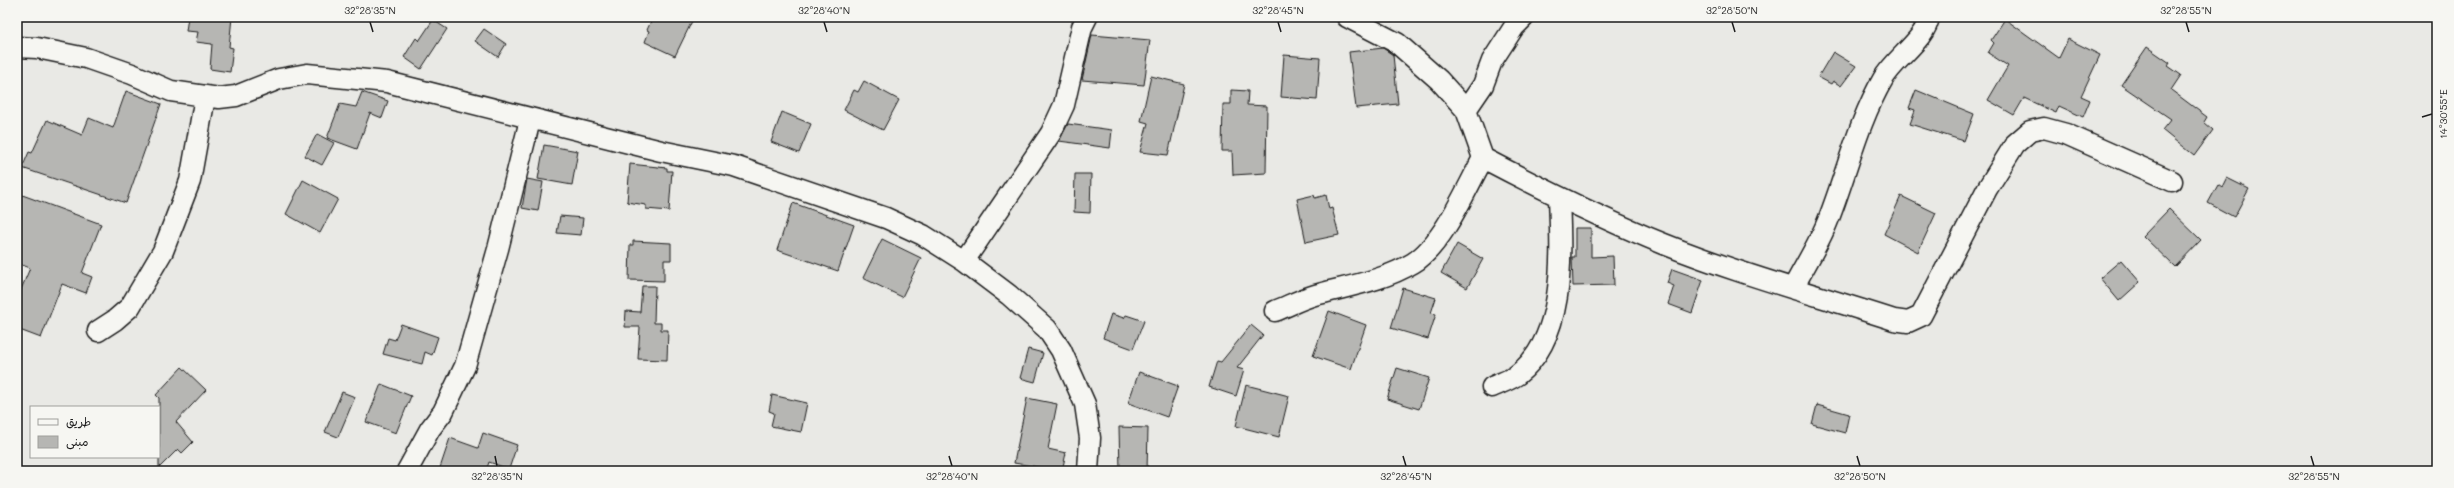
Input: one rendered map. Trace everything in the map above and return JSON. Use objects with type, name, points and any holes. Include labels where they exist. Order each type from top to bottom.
[{"type":"street","points":[[964,261],[1051,133],[1064,105],[1082,27],[1087,17]]},
{"type":"street","points":[[1347,17],[1396,43],[1415,58],[1466,110],[1483,158],[1559,198],[1663,244],[1719,265],[1894,320],[1915,320],[1921,316],[1987,189],[2015,144],[2030,131],[2044,128],[2066,134],[2172,181]]},
{"type":"street","points":[[1466,110],[1484,85],[1492,61],[1514,27],[1524,17]]},
{"type":"street","points":[[1793,288],[1829,219],[1868,112],[1883,79],[1898,58],[1928,26],[1929,17]]},
{"type":"street","points":[[17,47],[37,48],[86,58],[132,74],[171,91],[205,97],[229,98],[279,79],[307,74],[388,82],[530,120],[661,151],[734,166],[788,183],[886,218],[923,235],[964,261],[1032,315],[1047,329],[1061,350],[1085,404],[1090,438],[1088,471]]},
{"type":"street","points":[[98,331],[115,320],[130,306],[163,251],[190,181],[205,97]]},
{"type":"street","points":[[408,471],[430,430],[443,412],[465,366],[498,249],[530,120]]},
{"type":"street","points":[[1275,311],[1313,296],[1372,281],[1414,263],[1435,242],[1453,216],[1483,158]]},
{"type":"street","points":[[1492,387],[1517,375],[1535,356],[1556,311],[1560,243],[1559,198]]},
{"type":"building","points":[[188,17],[232,17],[229,47],[233,48],[230,72],[210,69],[212,44],[196,42],[198,32],[186,31]]},
{"type":"building","points":[[653,17],[694,17],[675,56],[645,42],[649,31],[647,30]]},
{"type":"building","points":[[2005,19],[2059,58],[2068,39],[2100,55],[2081,96],[2090,100],[2083,117],[2059,106],[2056,113],[2024,98],[2014,115],[1988,100],[2008,66],[1988,53],[1994,43],[1991,40]]},
{"type":"building","points":[[433,20],[447,29],[421,69],[404,57],[416,38],[419,41]]},
{"type":"building","points":[[484,29],[506,44],[498,57],[475,41]]},
{"type":"building","points":[[1092,35],[1150,40],[1144,85],[1082,80]]},
{"type":"building","points":[[2147,47],[2170,63],[2168,66],[2181,75],[2171,90],[2207,117],[2204,122],[2213,130],[2194,156],[2162,130],[2171,119],[2121,85]]},
{"type":"building","points":[[1383,48],[1393,55],[1398,104],[1356,108],[1349,52]]},
{"type":"building","points":[[1833,52],[1856,66],[1841,86],[1833,81],[1831,84],[1818,77]]},
{"type":"building","points":[[1284,55],[1320,58],[1317,100],[1281,97]]},
{"type":"building","points":[[1151,76],[1184,84],[1168,155],[1140,152],[1148,123],[1141,121]]},
{"type":"building","points":[[864,81],[899,100],[883,130],[844,110],[854,90],[858,92]]},
{"type":"building","points":[[1231,90],[1248,91],[1247,105],[1267,106],[1266,173],[1233,175],[1232,151],[1222,151],[1223,104],[1231,104]]},
{"type":"building","points":[[1916,90],[1974,114],[1964,141],[1910,124],[1915,110],[1909,108]]},
{"type":"building","points":[[126,91],[161,104],[126,203],[22,168],[29,152],[32,153],[47,120],[82,135],[89,118],[113,128]]},
{"type":"building","points":[[362,92],[388,101],[382,118],[370,113],[357,149],[327,138],[340,104],[356,107]]},
{"type":"building","points":[[782,112],[811,124],[799,153],[771,142]]},
{"type":"building","points":[[1068,124],[1112,130],[1110,148],[1059,141]]},
{"type":"building","points":[[317,134],[334,143],[322,165],[305,156]]},
{"type":"building","points":[[544,145],[578,151],[572,185],[538,179]]},
{"type":"building","points":[[630,164],[667,168],[667,171],[672,171],[669,211],[646,209],[646,205],[627,202]]},
{"type":"building","points":[[1075,174],[1091,174],[1090,213],[1074,212]]},
{"type":"building","points":[[2227,178],[2249,189],[2234,217],[2208,203],[2218,185],[2222,188]]},
{"type":"building","points":[[527,179],[543,182],[538,211],[522,208]]},
{"type":"building","points":[[303,180],[338,199],[320,233],[286,214]]},
{"type":"building","points":[[17,193],[101,224],[82,273],[92,277],[86,293],[62,284],[41,338],[17,329],[17,299],[30,268],[17,263]]},
{"type":"building","points":[[1314,195],[1315,198],[1326,195],[1329,209],[1332,208],[1339,235],[1306,242],[1297,199]]},
{"type":"building","points":[[1901,196],[1936,213],[1918,252],[1884,234]]},
{"type":"building","points":[[793,203],[854,225],[838,271],[777,250]]},
{"type":"building","points":[[2169,209],[2201,240],[2175,267],[2143,236]]},
{"type":"building","points":[[560,216],[583,218],[581,235],[557,233]]},
{"type":"building","points":[[1575,228],[1591,228],[1591,257],[1613,256],[1614,285],[1573,286],[1572,257],[1575,257]]},
{"type":"building","points":[[882,239],[921,258],[902,297],[863,278]]},
{"type":"building","points":[[633,241],[671,243],[671,260],[664,260],[664,281],[629,280],[630,245],[633,245]]},
{"type":"building","points":[[1457,244],[1483,259],[1467,288],[1441,273]]},
{"type":"building","points":[[2121,260],[2140,282],[2119,301],[2100,278]]},
{"type":"building","points":[[1672,269],[1703,280],[1692,313],[1668,304],[1674,286],[1667,283]]},
{"type":"building","points":[[642,286],[655,286],[654,323],[661,323],[661,330],[668,330],[667,360],[638,359],[640,327],[625,327],[626,311],[640,312]]},
{"type":"building","points":[[1403,288],[1436,298],[1431,313],[1436,314],[1428,339],[1391,328]]},
{"type":"building","points":[[1329,311],[1366,325],[1351,369],[1313,356]]},
{"type":"building","points":[[1111,314],[1124,318],[1126,315],[1144,321],[1133,349],[1103,338]]},
{"type":"building","points":[[401,324],[438,337],[432,355],[425,352],[422,364],[383,354],[388,338],[395,340]]},
{"type":"building","points":[[1251,325],[1263,335],[1237,368],[1244,370],[1236,396],[1209,387],[1217,361],[1221,362]]},
{"type":"building","points":[[1028,349],[1043,353],[1035,382],[1020,378]]},
{"type":"building","points":[[182,367],[206,390],[176,422],[193,442],[182,453],[178,449],[159,468],[160,406],[159,398],[156,395]]},
{"type":"building","points":[[1397,368],[1429,378],[1419,409],[1387,399]]},
{"type":"building","points":[[1139,372],[1178,386],[1167,417],[1128,403]]},
{"type":"building","points":[[381,384],[411,396],[396,433],[366,422]]},
{"type":"building","points":[[1246,385],[1289,396],[1279,437],[1236,426]]},
{"type":"building","points":[[342,392],[355,397],[338,437],[325,432]]},
{"type":"building","points":[[772,395],[807,403],[801,432],[771,426],[774,413],[769,411]]},
{"type":"building","points":[[1027,398],[1057,404],[1048,449],[1066,453],[1062,471],[1014,463]]},
{"type":"building","points":[[1817,405],[1849,414],[1845,433],[1812,424]]},
{"type":"building","points":[[1119,427],[1148,428],[1147,471],[1120,471]]},
{"type":"building","points":[[483,433],[517,445],[509,469],[489,462],[486,471],[439,471],[450,438],[478,448]]}]
